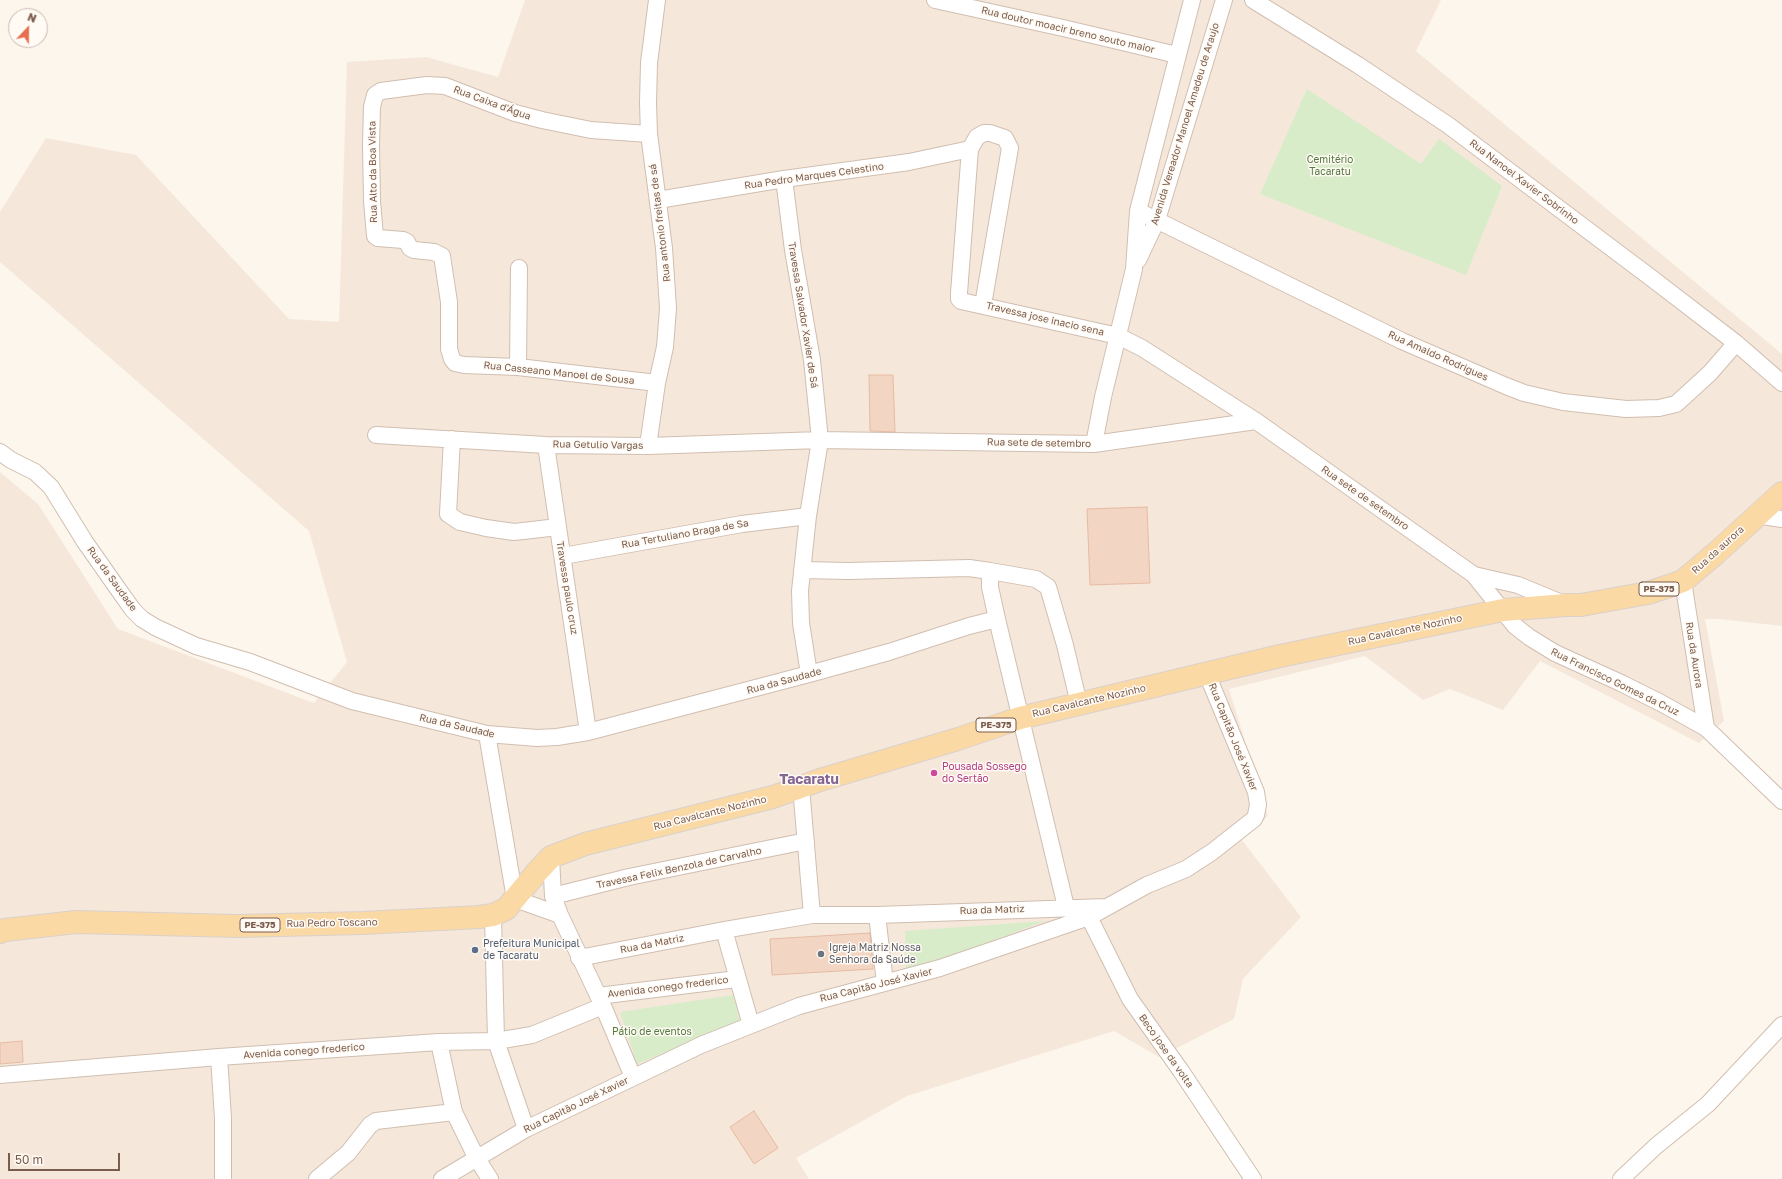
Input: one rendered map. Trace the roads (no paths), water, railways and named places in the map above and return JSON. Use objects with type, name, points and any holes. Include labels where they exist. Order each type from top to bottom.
[{"type":"main road","name":"Rua da aurora","points":[[1503,610],[1581,605],[1648,593],[1683,581],[1782,493]]},
{"type":"main road","name":"Rua Cavalcante Nozinho","points":[[515,899],[551,857],[585,844],[773,797],[1020,718],[1280,656],[1503,610]]},
{"type":"main road","name":"Rua Pedro Toscano","points":[[0,932],[5,930],[76,922],[238,926],[363,923],[479,917],[493,915],[506,909],[515,899]]},
{"type":"street","name":"Rua antonio freitas de sá","points":[[648,446],[657,383],[665,347],[668,308],[658,200],[649,134],[649,63],[657,0]]},
{"type":"street","name":"Rua doutor moacir breno souto maior","points":[[935,0],[1177,55]]},
{"type":"street","name":"Avenida Vereador Manoel Amadeu de Araujo","points":[[1094,444],[1103,397],[1134,269],[1138,211],[1192,0]]},
{"type":"street","name":"Avenida Vereador Manoel Amadeu de Araujo","points":[[1134,269],[1157,220],[1224,0]]},
{"type":"street","name":"Rua Nanoel Xavier Sobrinho","points":[[1253,0],[1358,65],[1448,125],[1736,343],[1782,383]]},
{"type":"street","name":"Rua Caixa d'Água","points":[[382,91],[427,85],[445,86],[515,113],[542,120],[591,130],[649,134]]},
{"type":"street","name":"Rua Alto da Boa Vista","points":[[382,91],[375,95],[372,107],[371,144],[374,234],[378,238],[403,240],[412,249],[434,252],[442,256],[449,302],[449,349],[452,358],[460,364]]},
{"type":"street","points":[[1168,95],[1192,103]]},
{"type":"street","points":[[984,134],[996,135],[1005,138],[1010,148],[977,304],[966,303],[959,299],[970,150],[977,137],[984,134]]},
{"type":"street","name":"Rua Pedro Marques Celestino","points":[[658,200],[784,179],[909,162],[970,150]]},
{"type":"street","name":"Travessa Salvador Xavier de Sá","points":[[784,179],[793,250],[812,360],[820,440],[808,516],[800,591],[801,623],[809,674]]},
{"type":"street","name":"Rua Amaldo Rodrigues","points":[[1138,211],[1409,344],[1524,393],[1563,402],[1626,409],[1659,408],[1676,404],[1710,372],[1736,343]]},
{"type":"street","points":[[518,367],[519,268]]},
{"type":"street","name":"Travessa jose inacio sena","points":[[977,304],[1118,336]]},
{"type":"street","name":"Rua sete de setembro","points":[[1118,336],[1142,348],[1256,421],[1474,575]]},
{"type":"street","name":"Rua Casseano Manoel de Sousa","points":[[460,364],[518,367],[657,383]]},
{"type":"street","name":"Rua sete de setembro","points":[[820,440],[1094,444],[1256,421]]},
{"type":"street","name":"Rua Getulio Vargas","points":[[376,435],[546,445],[648,446],[820,440]]},
{"type":"street","points":[[452,439],[448,514],[460,522],[514,532],[558,527]]},
{"type":"street","name":"Travessa paulo cruz","points":[[546,445],[588,732]]},
{"type":"street","name":"Rua da Saudade","points":[[0,452],[11,460],[35,472],[51,487],[85,542],[133,610],[142,619],[154,627],[184,641],[250,662],[352,701],[487,734],[537,738],[557,737],[588,732],[889,652],[969,626],[997,619]]},
{"type":"street","name":"Rua Tertuliano Braga de Sa","points":[[563,556],[742,524],[808,516]]},
{"type":"street","points":[[1756,516],[1782,519]]},
{"type":"street","points":[[802,570],[848,571],[970,568],[1036,579],[1048,587],[1065,645],[1079,704]]},
{"type":"street","points":[[990,571],[990,587],[997,619],[1066,907]]},
{"type":"street","points":[[1474,575],[1518,585],[1566,605]]},
{"type":"street","name":"Rua Francisco Gomes da Cruz","points":[[1474,575],[1515,626],[1529,637],[1555,653],[1621,683],[1706,728],[1782,801]]},
{"type":"street","name":"Rua da Aurora","points":[[1683,581],[1706,728]]},
{"type":"street","name":"Rua Capitão José Xavier","points":[[442,1179],[476,1157],[526,1129],[701,1045],[807,1003],[940,968],[1089,917],[1106,906],[1147,885],[1186,869],[1234,836],[1256,815],[1258,805],[1256,792],[1207,674]]},
{"type":"street","points":[[487,734],[515,899],[560,915]]},
{"type":"street","points":[[801,787],[812,915]]},
{"type":"street","name":"Travessa Felix Benzola de Carvalho","points":[[553,896],[629,877],[806,841]]},
{"type":"street","points":[[551,857],[553,896],[560,915],[601,1001],[633,1077]]},
{"type":"street","name":"Rua da Matriz","points":[[580,958],[724,930],[812,915],[877,915],[1106,906]]},
{"type":"street","points":[[493,915],[496,1041],[526,1129]]},
{"type":"street","points":[[877,915],[885,983]]},
{"type":"street","name":"Beco jose da volta","points":[[1089,917],[1130,999],[1181,1071],[1253,1179]]},
{"type":"street","points":[[724,930],[751,1025]]},
{"type":"street","name":"Avenida conego frederico","points":[[0,1075],[219,1057],[440,1042],[496,1041],[532,1035],[601,1001],[737,979]]},
{"type":"street","points":[[1621,1179],[1656,1146],[1708,1104],[1782,1025]]},
{"type":"street","points":[[440,1042],[454,1112],[476,1157],[490,1179]]},
{"type":"street","points":[[219,1057],[223,1118],[223,1179]]},
{"type":"street","points":[[317,1179],[348,1153],[370,1125],[376,1121],[454,1112]]},
{"type":"place","name":"Pousada Sossego do Sertão","points":[[934,773]]},
{"type":"place","name":"Prefeitura Municipal de Tacaratu","points":[[475,950]]},
{"type":"place","name":"Igreja Matriz Nossa Senhora da Saúde","points":[[821,954]]},
{"type":"district","name":"Tacaratu","points":[[809,780]]},
{"type":"park label","name":"Cemitério Tacaratu","points":[[1330,166]]},
{"type":"park label","name":"Pátio de eventos","points":[[652,1032]]}]
